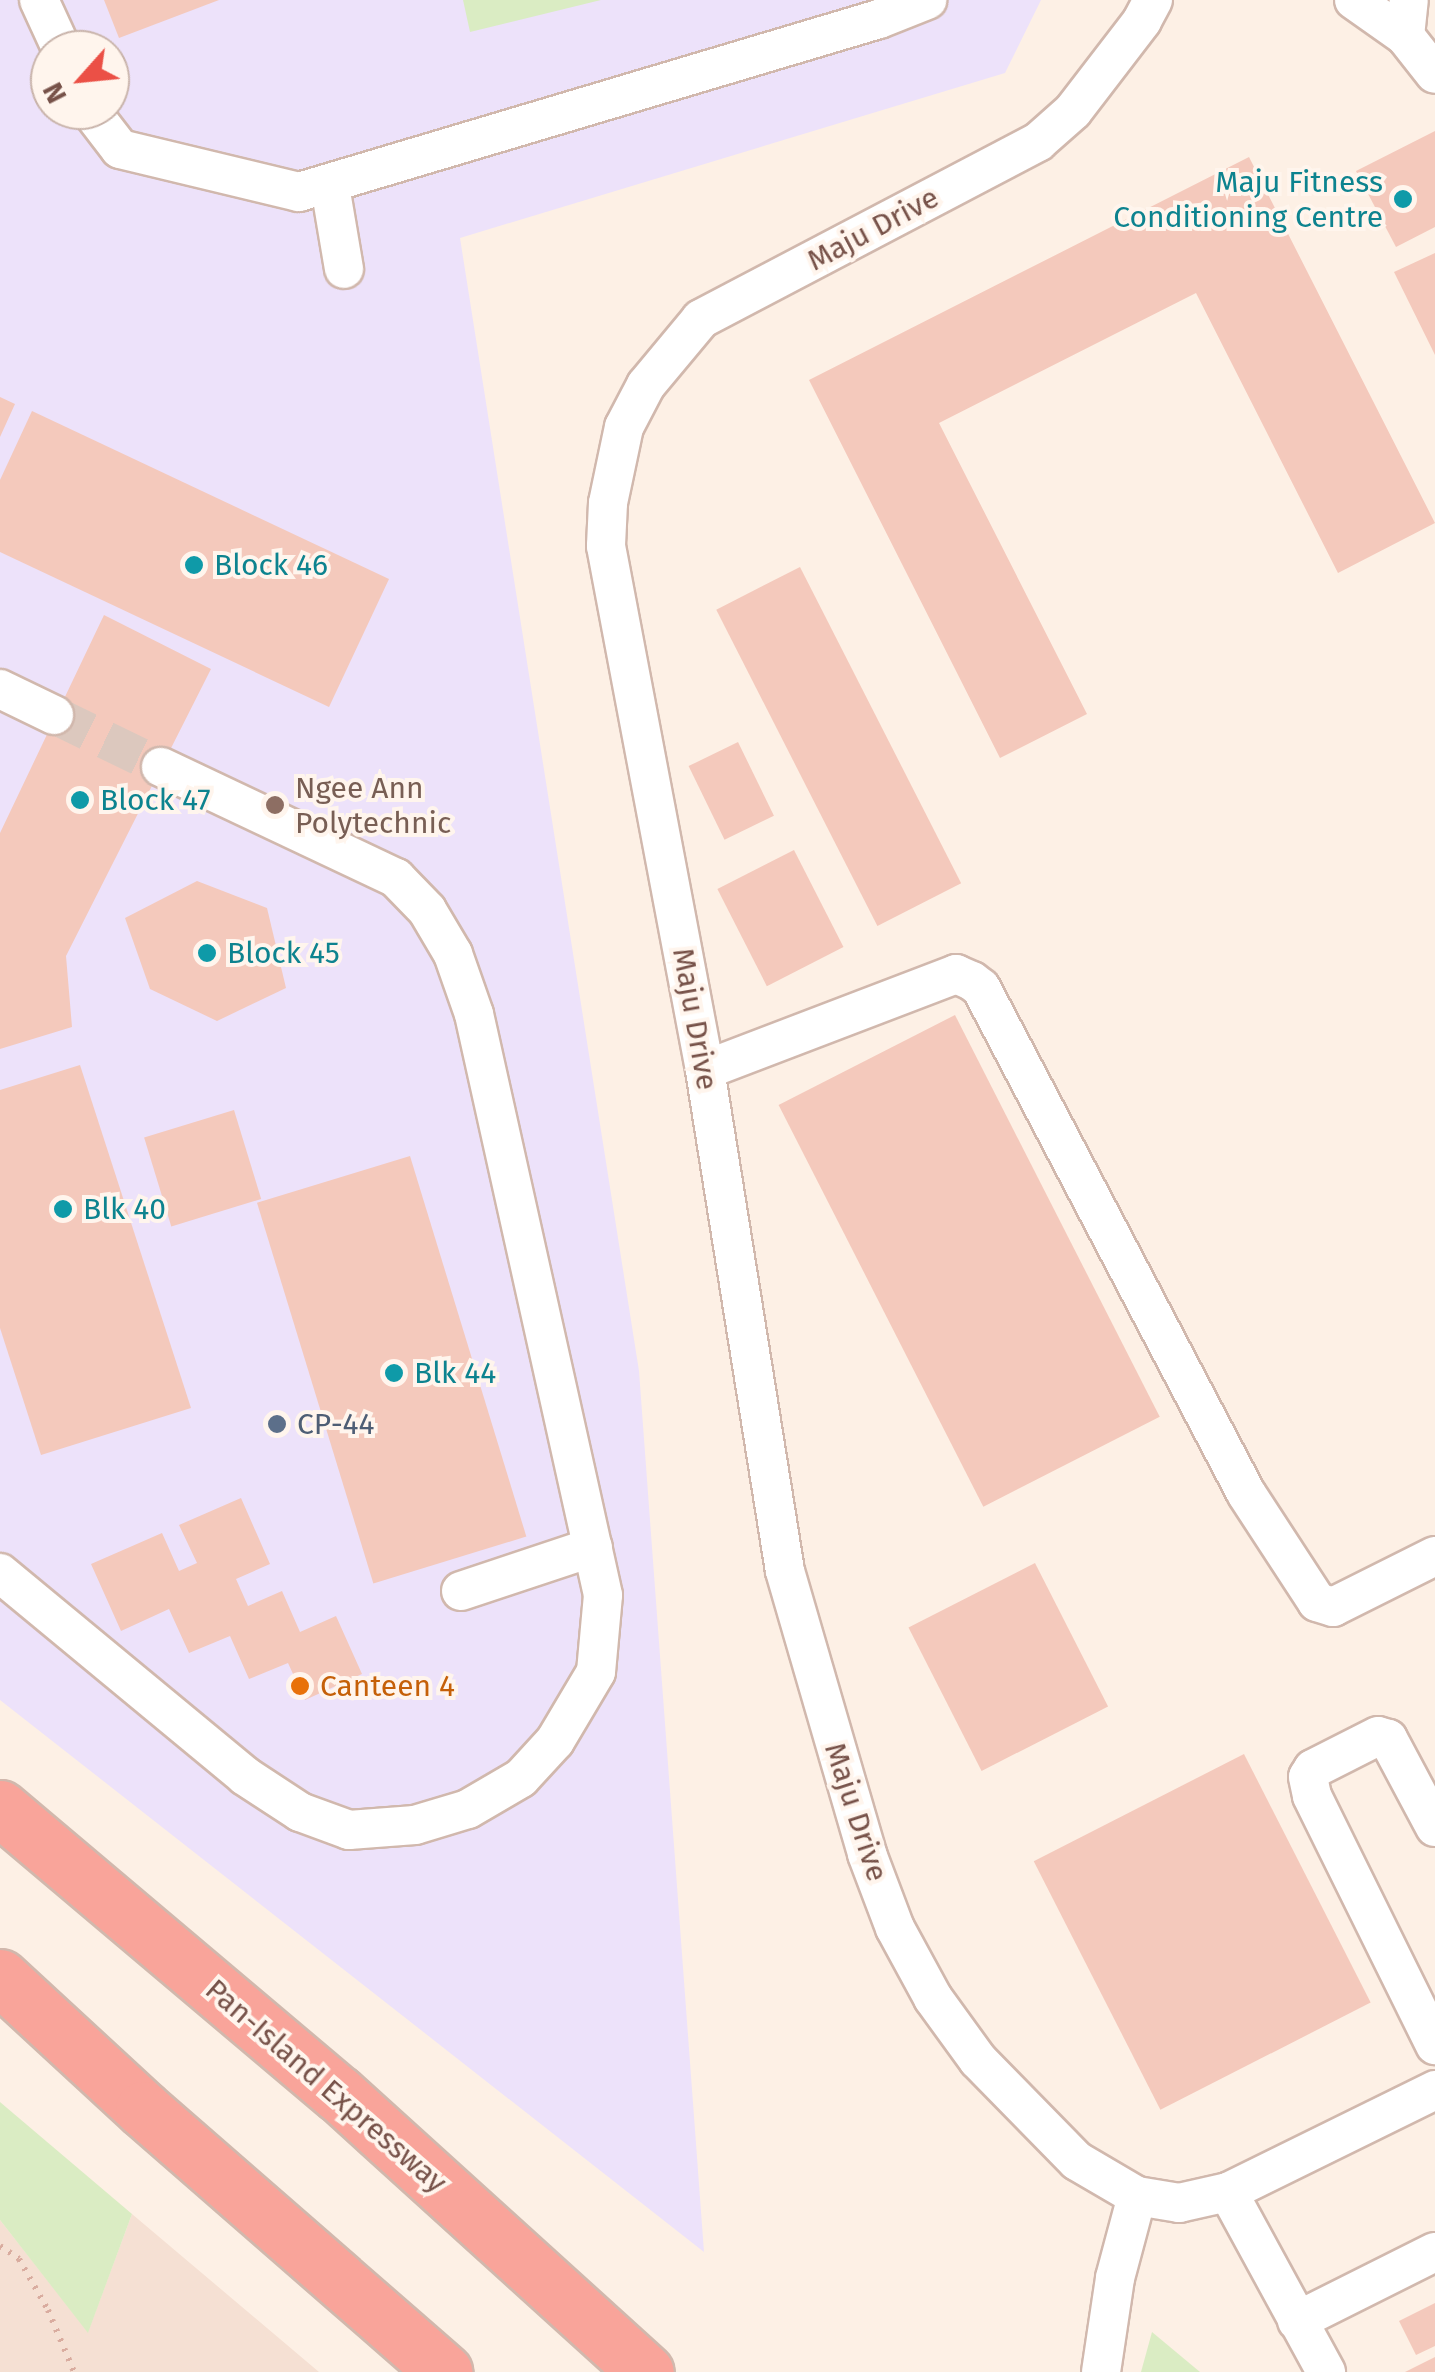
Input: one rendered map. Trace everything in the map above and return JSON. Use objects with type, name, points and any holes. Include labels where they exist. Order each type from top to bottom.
[{"type":"highway","name":"Pan-Island Expressway","points":[[0,1808],[339,2094],[646,2372]]},
{"type":"highway","points":[[0,1977],[142,2109],[446,2372]]},
{"type":"lane","points":[[39,0],[53,30]]},
{"type":"lane","points":[[105,130],[120,149],[299,192],[330,186],[878,19],[926,0]]},
{"type":"lane","name":"Maju Drive","points":[[1153,0],[1142,21],[1073,111],[1038,142],[701,319],[646,386],[624,427],[608,503],[606,546],[705,1070],[785,1571],[862,1836],[888,1910],[933,1998],[978,2060],[1077,2161],[1137,2196],[1179,2203],[1228,2192],[1435,2090]]},
{"type":"lane","points":[[1354,0],[1407,18],[1435,74]]},
{"type":"lane","points":[[330,186],[344,268]]},
{"type":"lane","points":[[0,689],[54,715]]},
{"type":"lane","points":[[0,1573],[245,1776],[300,1812],[349,1830],[415,1825],[468,1809],[521,1778],[554,1741],[596,1672],[603,1595],[474,1014],[453,954],[427,910],[396,878],[162,767]]},
{"type":"lane","points":[[705,1070],[956,974],[972,980],[981,988],[1246,1493],[1316,1602],[1332,1607],[1435,1556]]},
{"type":"lane","points":[[461,1590],[593,1547]]},
{"type":"lane","points":[[1435,1827],[1388,1738],[1378,1736],[1313,1768],[1308,1777],[1312,1796],[1424,1996],[1435,2045]]},
{"type":"lane","points":[[1228,2192],[1326,2372]]},
{"type":"lane","points":[[1101,2372],[1115,2278],[1137,2196]]},
{"type":"lane","points":[[1297,2321],[1435,2252]]},
{"type":"path","points":[[0,2246],[19,2259],[29,2276],[74,2372]]},
{"type":"shaded area","name":"Ngee Ann Polytechnic","points":[[0,0],[1041,0],[1005,73],[460,238],[639,1371],[704,2252],[0,1700]]},
{"type":"shaded area","points":[[132,2214],[319,2372],[0,2372],[0,2220],[88,2332]]},
{"type":"green space","points":[[463,0],[601,0],[470,32]]},
{"type":"green space","points":[[0,2102],[132,2214],[88,2333],[0,2220]]},
{"type":"green space","points":[[1152,2332],[1200,2372],[1141,2372]]},
{"type":"building","points":[[104,0],[219,0],[130,34],[130,30],[116,30]]},
{"type":"building","name":"Maju Fitness Conditioning Centre","points":[[1435,131],[1435,227],[1396,247],[1356,171]]},
{"type":"building","points":[[1249,157],[1435,523],[1338,573],[1196,293],[939,423],[1087,714],[1000,758],[809,380]]},
{"type":"building","points":[[1435,253],[1435,355],[1394,272]]},
{"type":"building","points":[[0,397],[15,404],[0,437]]},
{"type":"building","name":"Block 46","points":[[32,411],[389,579],[329,707],[0,552],[0,480]]},
{"type":"building","points":[[800,567],[961,883],[877,926],[716,610]]},
{"type":"building","name":"Block 47","points":[[104,615],[211,669],[66,956],[72,1027],[0,1049],[0,833]]},
{"type":"building","points":[[738,742],[774,816],[725,840],[689,766]]},
{"type":"building","points":[[794,850],[843,947],[767,986],[717,889]]},
{"type":"building","name":"Block 45","points":[[197,881],[267,908],[286,988],[217,1021],[150,989],[125,918]]},
{"type":"building","points":[[955,1015],[1160,1417],[983,1507],[779,1105]]},
{"type":"building","name":"Blk 40","points":[[80,1065],[191,1408],[41,1455],[0,1328],[0,1090]]},
{"type":"building","points":[[234,1110],[261,1199],[171,1226],[144,1137]]},
{"type":"building","name":"Blk 44","points":[[410,1156],[526,1537],[373,1583],[257,1203]]},
{"type":"building","points":[[241,1498],[270,1564],[236,1579],[248,1606],[282,1591],[300,1632],[336,1616],[362,1674],[305,1700],[288,1663],[249,1679],[230,1636],[189,1653],[169,1609],[121,1631],[91,1564],[162,1533],[179,1571],[197,1563],[179,1525]]},
{"type":"building","points":[[1035,1563],[1108,1706],[982,1771],[908,1627]]},
{"type":"building","points":[[1244,1754],[1371,2003],[1160,2110],[1034,1861]]},
{"type":"building","points":[[1435,2303],[1435,2346],[1416,2355],[1399,2321]]},
{"type":"building","points":[[1435,2357],[1435,2372],[1405,2372]]},
{"type":"tunnel","points":[[54,715],[161,767]]},
{"type":"place","name":"Maju Fitness Conditioning Centre","points":[[1403,199]]},
{"type":"place","name":"Block 46","points":[[194,565]]},
{"type":"place","name":"Block 47","points":[[80,800]]},
{"type":"place","name":"Ngee Ann Polytechnic","points":[[275,805]]},
{"type":"place","name":"Block 45","points":[[207,953]]},
{"type":"place","name":"Blk 40","points":[[63,1209]]},
{"type":"place","name":"Blk 44","points":[[394,1373]]},
{"type":"place","name":"CP-44","points":[[277,1424]]},
{"type":"place","name":"Canteen 4","points":[[300,1686]]}]
